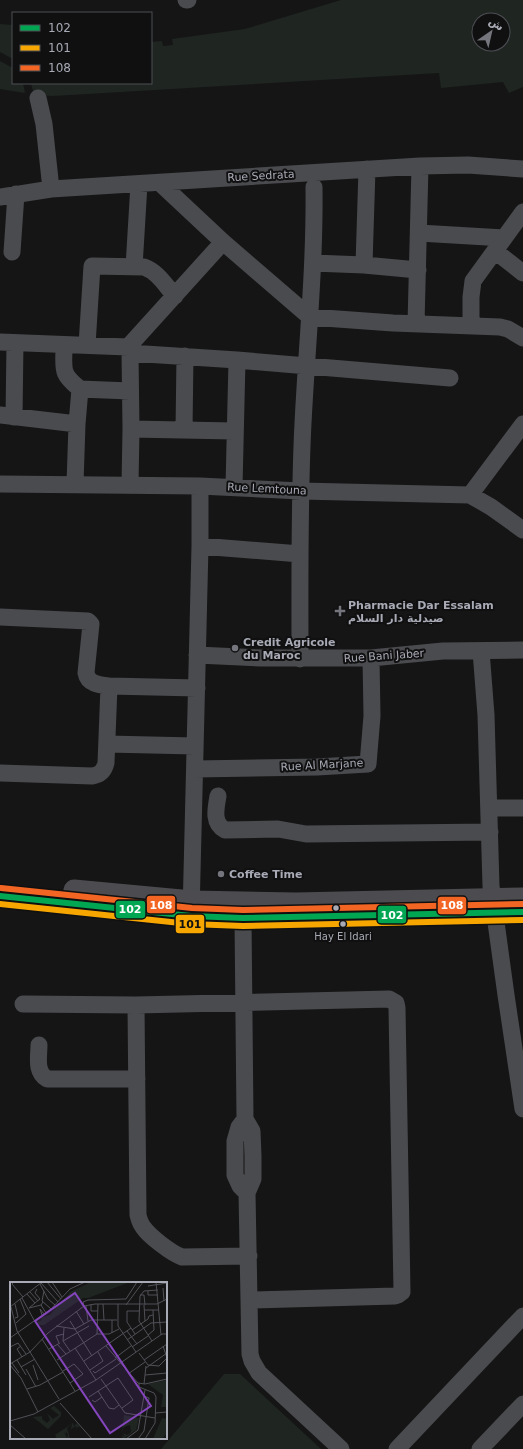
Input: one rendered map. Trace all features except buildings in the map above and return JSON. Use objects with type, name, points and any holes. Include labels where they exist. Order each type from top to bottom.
[{"type":"main road","points":[[0,883],[191,909],[243,918],[494,905],[523,898]]},
{"type":"main road","points":[[0,896],[191,909],[296,903],[494,905],[523,912]]},
{"type":"street","points":[[38,98],[44,124],[51,189]]},
{"type":"street","name":"Rue Sedrata","points":[[8,196],[51,189],[420,166],[468,165],[523,168]]},
{"type":"street","points":[[416,324],[420,166]]},
{"type":"street","points":[[364,265],[367,169]]},
{"type":"street","points":[[160,183],[223,242],[310,317],[416,324],[500,327],[508,329],[523,338]]},
{"type":"street","points":[[134,267],[139,184]]},
{"type":"street","points":[[300,658],[301,491],[306,366],[313,263],[314,187]]},
{"type":"street","points":[[8,196],[12,252]]},
{"type":"street","points":[[471,325],[470,297],[474,281],[523,212]]},
{"type":"street","points":[[419,233],[500,245],[523,273]]},
{"type":"street","points":[[130,485],[131,429],[129,350],[223,242]]},
{"type":"street","points":[[313,263],[364,265],[418,270]]},
{"type":"street","points":[[88,345],[92,266],[144,268],[155,272],[175,296]]},
{"type":"street","points":[[77,424],[7,416],[8,343],[88,345],[185,356],[450,378]]},
{"type":"street","points":[[64,345],[64,371],[70,381],[80,389],[130,391]]},
{"type":"street","points":[[184,430],[185,356]]},
{"type":"street","points":[[234,487],[234,431],[237,360]]},
{"type":"street","points":[[75,484],[80,389]]},
{"type":"street","points":[[470,495],[523,424]]},
{"type":"street","points":[[131,429],[234,431]]},
{"type":"street","name":"Rue Lemtouna","points":[[0,484],[200,486],[301,491],[470,495],[491,506],[523,530]]},
{"type":"street","points":[[191,909],[196,746],[200,486]]},
{"type":"street","points":[[200,546],[300,554]]},
{"type":"street","points":[[0,617],[88,620],[91,624],[86,676],[92,683],[109,686],[197,688]]},
{"type":"street","name":"Rue Bani Jaber","points":[[197,655],[300,658],[371,658],[443,651],[523,650]]},
{"type":"street","points":[[481,651],[486,715],[491,886],[506,995],[518,1035],[523,1109]]},
{"type":"street","name":"Rue Al Marjane","points":[[195,769],[317,767],[368,764],[372,716],[371,658]]},
{"type":"street","points":[[0,773],[96,775],[105,768],[109,686]]},
{"type":"street","points":[[107,744],[196,746]]},
{"type":"street","points":[[218,796],[215,809],[216,821],[221,828],[225,830],[278,829],[306,834],[490,832]]},
{"type":"street","points":[[489,808],[523,808]]},
{"type":"street","points":[[243,918],[245,1119],[237,1132],[235,1141],[235,1175],[240,1186],[247,1193],[250,1354],[255,1368],[259,1373],[341,1449]]},
{"type":"street","points":[[23,1004],[136,1005],[244,1001],[389,999],[396,1003],[402,1292],[398,1296],[250,1300]]},
{"type":"street","points":[[136,1005],[138,1215],[142,1226],[150,1234],[182,1257],[248,1256]]},
{"type":"street","points":[[39,1045],[39,1070],[47,1079],[137,1079]]},
{"type":"street","points":[[397,1449],[521,1323]]},
{"type":"street","points":[[480,1449],[523,1404]]},
{"type":"shaded area","points":[[341,0],[523,0],[523,87],[509,93],[503,82],[441,88],[439,73],[53,96],[34,95],[31,84],[152,84],[152,42],[162,41],[163,46],[173,45],[172,39],[245,29]]},
{"type":"shaded area","points":[[0,24],[12,25],[12,58],[0,52]]},
{"type":"shaded area","points":[[0,61],[12,67],[12,84],[23,84],[25,93],[0,89]]},
{"type":"shaded area","points":[[224,1374],[240,1374],[321,1449],[161,1449]]},
{"type":"transit line","name":"108","points":[[1,888],[192,908],[243,910],[523,904]]},
{"type":"transit line","name":"102","points":[[0,896],[191,916],[243,918],[523,912]]},
{"type":"transit line","name":"101","points":[[0,904],[190,924],[243,926],[523,920]]},
{"type":"place","name":"Pharmacie Dar Essalam صيدلية دار السلام","points":[[340,611]]},
{"type":"place","name":"Credit Agricole du Maroc","points":[[235,648]]},
{"type":"place","name":"Coffee Time","points":[[221,874]]},
{"type":"place","name":"Hay El Idari","points":[[343,924]]}]
